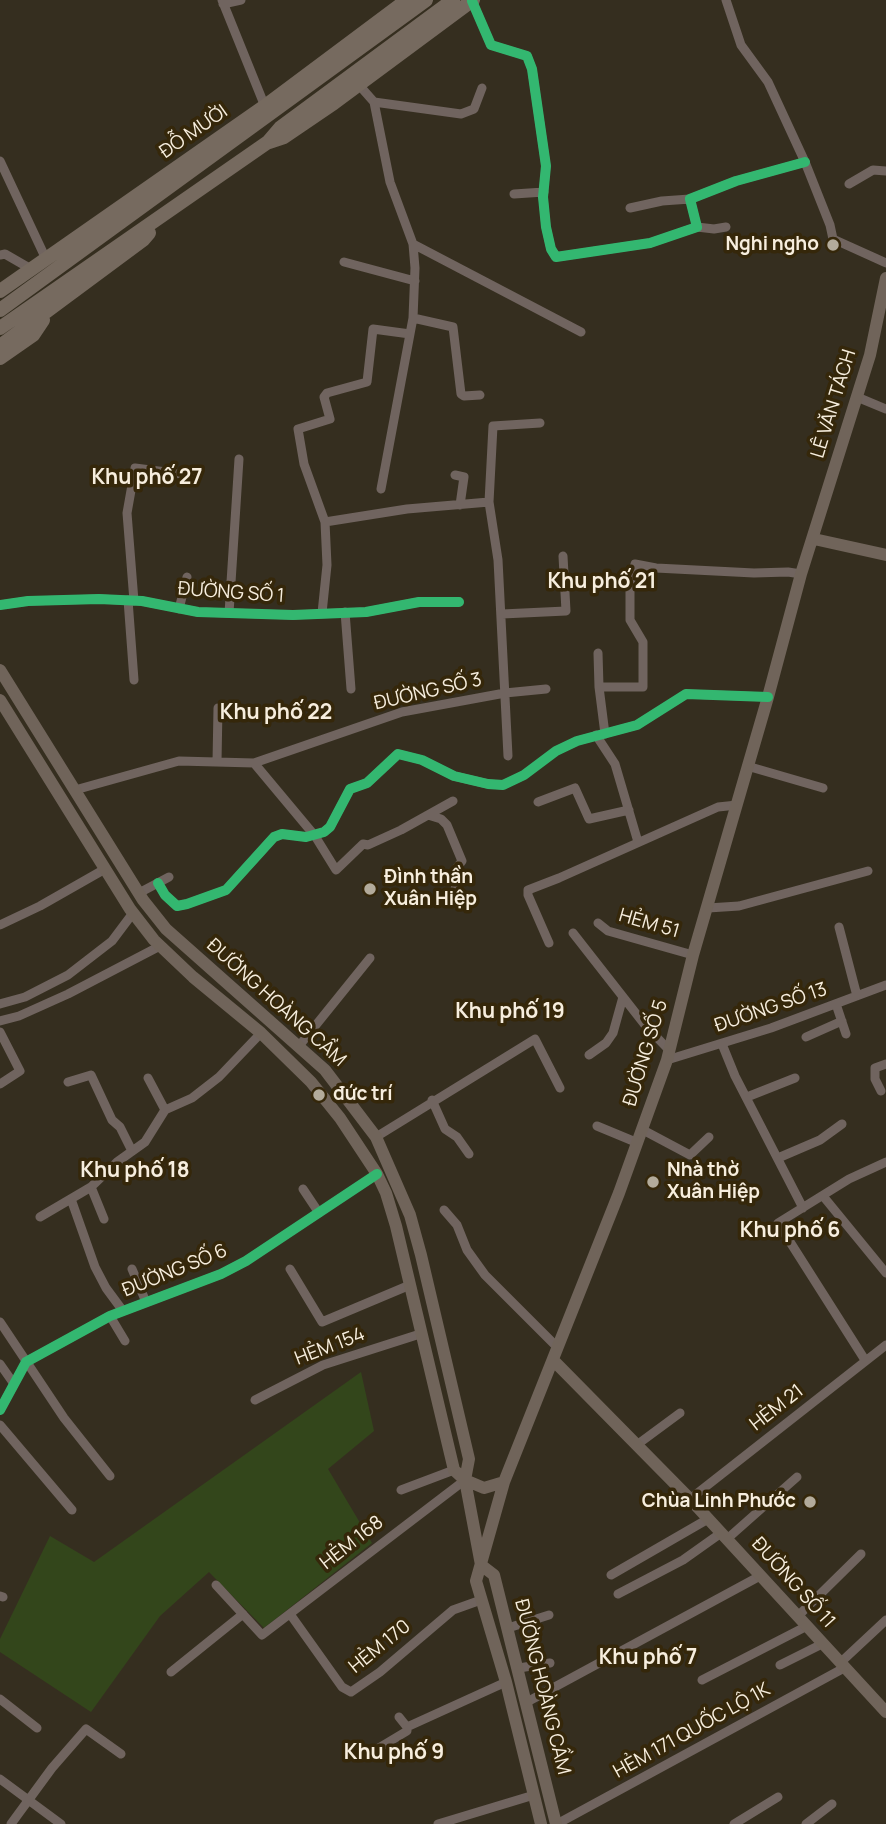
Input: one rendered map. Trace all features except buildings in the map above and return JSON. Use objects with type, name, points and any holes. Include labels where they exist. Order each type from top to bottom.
[{"type":"highway","name":"ĐỖ MƯỜI","points":[[55,271],[188,172],[407,0]]},
{"type":"highway","name":"ĐỖ MƯỜI","points":[[55,271],[124,205],[199,152],[267,111],[426,0]]},
{"type":"highway","name":"ĐỖ MƯỜI","points":[[0,291],[27,272],[55,271],[160,218],[268,142],[280,128],[453,0]]},
{"type":"highway","name":"ĐỖ MƯỜI","points":[[268,142],[284,137],[473,1]]},
{"type":"highway","points":[[188,172],[199,152]]},
{"type":"highway","points":[[124,205],[141,206]]},
{"type":"highway","name":"ĐỖ MƯỜI","points":[[0,346],[143,240],[160,218]]},
{"type":"highway","points":[[0,310],[55,271]]},
{"type":"highway","points":[[0,328],[55,271]]},
{"type":"highway","points":[[0,281],[27,272]]},
{"type":"highway","points":[[0,359],[33,335],[49,312]]},
{"type":"main road","name":"LÊ VĂN TÁCH","points":[[814,539],[870,355],[886,278]]},
{"type":"main road","points":[[814,539],[886,555]]},
{"type":"main road","name":"ĐƯỜNG SỐ 5","points":[[481,1565],[504,1482],[643,1130],[668,1055],[693,955],[801,574],[814,539]]},
{"type":"main road","name":"ĐƯỜNG HOÀNG CẦM","points":[[0,670],[139,893],[166,929],[325,1070],[376,1137],[410,1215],[421,1255],[469,1460],[465,1480],[481,1565],[476,1581],[506,1682],[541,1824]]},
{"type":"main road","name":"ĐƯỜNG HOÀNG CẦM","points":[[0,699],[133,913],[160,946],[261,1033],[311,1082],[340,1118],[377,1174],[386,1193],[410,1285],[454,1470]]},
{"type":"main road","name":"ĐƯỜNG SỐ 11","points":[[555,1354],[842,1666],[885,1709]]},
{"type":"main road","points":[[454,1470],[465,1480],[484,1488],[504,1482]]},
{"type":"main road","name":"ĐƯỜNG HOÀNG CẦM","points":[[481,1565],[494,1575],[557,1824]]},
{"type":"street","points":[[241,0],[223,2],[267,111]]},
{"type":"street","points":[[726,0],[741,45],[768,82],[805,162],[833,239],[886,263]]},
{"type":"street","points":[[473,1],[491,45],[527,56],[532,69],[546,166],[546,227],[551,250],[556,257],[650,243],[697,227],[726,227]]},
{"type":"street","points":[[359,85],[374,102],[390,182],[413,244],[413,318],[381,489]]},
{"type":"street","points":[[374,102],[461,114],[474,109],[482,88]]},
{"type":"street","points":[[0,161],[55,271]]},
{"type":"street","points":[[630,208],[662,201],[690,199],[736,181],[805,162]]},
{"type":"street","points":[[849,184],[873,170],[886,171]]},
{"type":"street","points":[[514,194],[544,192]]},
{"type":"street","points":[[690,199],[697,227]]},
{"type":"street","points":[[413,244],[581,332]]},
{"type":"street","points":[[0,255],[5,254],[27,272]]},
{"type":"street","points":[[344,262],[415,281]]},
{"type":"street","points":[[413,318],[453,327],[461,394],[480,395]]},
{"type":"street","points":[[323,613],[327,565],[325,522],[307,474],[297,432],[298,429],[330,419],[324,397],[327,393],[367,382],[373,329],[410,334]]},
{"type":"street","points":[[857,397],[886,409]]},
{"type":"street","points":[[508,756],[498,560],[489,502],[493,426],[540,423]]},
{"type":"street","points":[[229,613],[239,460]]},
{"type":"street","points":[[134,680],[132,562],[127,513],[135,468],[197,476]]},
{"type":"street","points":[[455,475],[464,477],[460,505]]},
{"type":"street","points":[[325,522],[407,509],[489,502]]},
{"type":"street","points":[[502,614],[566,611],[563,556]]},
{"type":"street","points":[[599,687],[643,687],[643,642],[629,620],[630,584],[635,564],[656,568],[801,574]]},
{"type":"street","points":[[179,609],[187,578]]},
{"type":"street","name":"ĐƯỜNG SỐ 1","points":[[0,605],[88,599],[131,601],[198,612],[293,615],[366,612],[419,602],[459,602]]},
{"type":"street","points":[[345,612],[351,689]]},
{"type":"street","points":[[598,653],[600,735],[615,764],[638,842]]},
{"type":"street","name":"ĐƯỜNG SỐ 3","points":[[75,790],[171,762],[194,760],[254,763],[402,712],[505,693],[545,690]]},
{"type":"street","points":[[158,883],[165,895],[177,906],[226,890],[274,837],[282,834],[315,836],[324,832],[330,827],[350,789],[368,783],[398,754],[422,760],[454,776],[503,785],[524,775],[556,751],[637,725],[686,694],[768,697]]},
{"type":"street","points":[[217,762],[218,708]]},
{"type":"street","points":[[254,763],[315,836],[336,870],[363,844],[368,845],[453,800]]},
{"type":"street","points":[[747,766],[823,788]]},
{"type":"street","points":[[538,802],[575,789],[589,819],[629,810]]},
{"type":"street","points":[[549,943],[528,890],[718,807],[737,805]]},
{"type":"street","points":[[428,815],[441,819],[447,825],[462,861],[455,870],[461,877],[454,891],[454,902]]},
{"type":"street","points":[[0,925],[105,869]]},
{"type":"street","points":[[708,908],[731,908],[868,871]]},
{"type":"street","points":[[139,893],[169,877]]},
{"type":"street","points":[[0,1004],[25,998],[68,975],[112,941],[133,913]]},
{"type":"street","name":"HẺM 51","points":[[598,923],[608,932],[693,955]]},
{"type":"street","points":[[839,927],[857,996]]},
{"type":"street","points":[[573,933],[668,1055]]},
{"type":"street","points":[[0,1021],[19,1016],[68,994],[160,946]]},
{"type":"street","points":[[299,1046],[370,958]]},
{"type":"street","name":"ĐƯỜNG SỐ 13","points":[[668,1055],[722,1044],[886,985]]},
{"type":"street","points":[[589,1055],[606,1043],[613,1033],[623,997]]},
{"type":"street","points":[[836,1004],[846,1034]]},
{"type":"street","points":[[806,1037],[842,1021]]},
{"type":"street","points":[[0,1032],[20,1071],[0,1084]]},
{"type":"street","points":[[40,1217],[92,1187],[145,1142],[165,1110],[192,1098],[219,1077],[261,1033]]},
{"type":"street","points":[[376,1137],[432,1100],[535,1039],[560,1088]]},
{"type":"street","points":[[722,1044],[803,1208]]},
{"type":"street","points":[[881,1091],[875,1079],[876,1068],[886,1064]]},
{"type":"street","points":[[68,1082],[91,1075],[112,1120],[120,1127],[132,1151]]},
{"type":"street","points":[[148,1078],[165,1110]]},
{"type":"street","points":[[747,1097],[795,1078]]},
{"type":"street","points":[[432,1100],[445,1129],[457,1137],[469,1154]]},
{"type":"street","points":[[778,1158],[820,1140],[842,1124]]},
{"type":"street","points":[[597,1126],[638,1143]]},
{"type":"street","points":[[643,1130],[690,1155],[709,1137]]},
{"type":"street","points":[[865,1360],[778,1223],[849,1179],[886,1162]]},
{"type":"street","name":"ĐƯỜNG SỐ 6","points":[[0,1409],[26,1363],[69,1336],[122,1311],[230,1269],[377,1174]]},
{"type":"street","points":[[92,1187],[104,1219]]},
{"type":"street","points":[[303,1189],[319,1213]]},
{"type":"street","points":[[823,1196],[886,1273]]},
{"type":"street","points":[[71,1199],[95,1267],[106,1289],[122,1311]]},
{"type":"street","points":[[444,1210],[457,1225],[467,1250],[485,1275],[555,1354]]},
{"type":"street","points":[[132,1269],[146,1302]]},
{"type":"street","points":[[290,1269],[322,1322],[410,1285]]},
{"type":"street","points":[[110,1316],[125,1342]]},
{"type":"street","points":[[0,1322],[64,1418],[110,1476]]},
{"type":"street","name":"HẺM 154","points":[[255,1400],[323,1365],[420,1334]]},
{"type":"street","name":"HẺM 21","points":[[690,1499],[886,1345]]},
{"type":"street","points":[[0,1364],[14,1384]]},
{"type":"street","points":[[638,1444],[680,1413]]},
{"type":"street","points":[[0,1424],[72,1510]]},
{"type":"street","points":[[401,1490],[454,1470]]},
{"type":"street","points":[[618,1594],[724,1536],[797,1477]]},
{"type":"street","name":"HẺM 168","points":[[243,1614],[262,1635],[465,1480]]},
{"type":"street","points":[[611,1575],[708,1519]]},
{"type":"street","points":[[702,1680],[803,1621],[861,1554]]},
{"type":"street","points":[[527,1702],[760,1576]]},
{"type":"street","points":[[171,1672],[243,1614],[216,1585]]},
{"type":"street","name":"HẺM 170","points":[[290,1614],[342,1687],[351,1692],[380,1672],[453,1610],[481,1600]]},
{"type":"street","points":[[508,1628],[549,1615]]},
{"type":"street","name":"HẺM 171 QUỐC LỘ 1K","points":[[557,1824],[842,1666],[886,1620]]},
{"type":"street","points":[[780,1665],[822,1644]]},
{"type":"street","points":[[519,1668],[550,1663]]},
{"type":"street","points":[[377,1749],[407,1731],[407,1727],[506,1682]]},
{"type":"street","points":[[0,1699],[37,1728]]},
{"type":"street","points":[[399,1717],[407,1727]]},
{"type":"street","points":[[11,1824],[52,1768],[86,1729],[121,1754]]},
{"type":"street","points":[[0,1779],[61,1824]]},
{"type":"street","points":[[438,1824],[534,1794]]},
{"type":"street","points":[[734,1824],[778,1797]]},
{"type":"street","points":[[806,1824],[832,1804]]},
{"type":"green space","points":[[361,1372],[374,1431],[328,1469],[372,1543],[264,1628],[209,1572],[160,1616],[91,1712],[0,1652],[0,1639],[50,1536],[94,1562]]},
{"type":"cycle path","points":[[472,1],[491,45],[527,56],[532,69],[546,166],[543,197],[546,227],[551,249],[556,257],[650,243],[697,227],[690,199],[736,181],[805,162]]},
{"type":"cycle path","points":[[0,605],[28,601],[99,599],[142,601],[198,612],[293,615],[366,612],[419,602],[459,602]]},
{"type":"cycle path","points":[[158,883],[165,895],[177,906],[226,890],[274,837],[282,834],[306,837],[324,832],[330,827],[350,789],[367,783],[398,754],[422,760],[454,776],[503,785],[524,775],[556,751],[577,741],[637,725],[686,694],[768,697]]},
{"type":"cycle path","points":[[0,1410],[26,1362],[110,1316],[221,1274],[246,1261],[377,1174]]},
{"type":"place","name":"Nghi ngho","points":[[833,245]]},
{"type":"place","name":"Đình thần Xuân Hiệp","points":[[370,889]]},
{"type":"place","name":"đức trí","points":[[319,1095]]},
{"type":"place","name":"Nhà thờ Xuân Hiệp","points":[[653,1182]]},
{"type":"place","name":"Chùa Linh Phước","points":[[810,1502]]},
{"type":"district","name":"Khu phố 27","points":[[147,478]]},
{"type":"district","name":"Khu phố 21","points":[[602,582]]},
{"type":"district","name":"Khu phố 22","points":[[276,713]]},
{"type":"district","name":"Khu phố 19","points":[[510,1012]]},
{"type":"district","name":"Khu phố 18","points":[[135,1171]]},
{"type":"district","name":"Khu phố 6","points":[[790,1231]]},
{"type":"district","name":"Khu phố 7","points":[[648,1658]]},
{"type":"district","name":"Khu phố 9","points":[[394,1753]]}]
